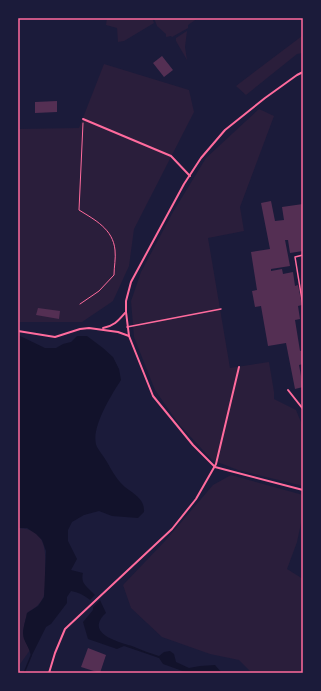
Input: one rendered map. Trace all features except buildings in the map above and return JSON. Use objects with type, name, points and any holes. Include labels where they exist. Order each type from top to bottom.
[{"type":"street","points":[[303,72],[265,98],[226,130],[201,158],[131,282],[126,301],[127,327],[129,336],[153,396],[193,445],[215,467],[303,490]]},
{"type":"street","points":[[83,119],[172,156],[190,176]]},
{"type":"street","points":[[303,255],[295,257],[303,306]]},
{"type":"street","points":[[127,327],[221,309]]},
{"type":"street","points":[[18,331],[55,337],[80,329],[100,329],[110,327],[118,322],[126,312]]},
{"type":"street","points":[[100,329],[129,336]]},
{"type":"street","points":[[49,673],[65,629],[146,554],[184,514],[196,499],[215,467],[239,367]]},
{"type":"street","points":[[288,390],[303,409]]},
{"type":"path","points":[[80,304],[99,291],[114,275],[115,250],[109,231],[79,210],[83,119]]},
{"type":"shaded area","points":[[107,18],[152,18],[154,23],[124,41],[118,42],[117,28],[106,25]]},
{"type":"shaded area","points":[[154,18],[198,18],[188,25],[188,28],[172,37],[166,37],[166,34],[157,26]]},
{"type":"shaded area","points":[[302,18],[303,53],[297,54],[246,95],[236,86],[302,36]]},
{"type":"shaded area","points":[[187,31],[185,47],[187,60],[176,41],[176,38]]},
{"type":"shaded area","points":[[104,64],[189,90],[194,112],[134,229],[129,266],[113,301],[82,322],[18,322],[18,129],[79,128]]},
{"type":"shaded area","points":[[259,109],[274,116],[240,207],[244,231],[208,238],[230,368],[269,362],[274,399],[296,410],[303,427],[303,486],[238,470],[212,460],[178,423],[155,390],[134,337],[131,301],[141,272],[173,212],[206,158]]},
{"type":"shaded area","points":[[18,335],[45,348],[56,348],[71,342],[77,336],[87,336],[113,357],[119,369],[121,380],[103,412],[96,431],[95,440],[97,447],[117,478],[125,487],[141,500],[144,507],[144,512],[138,518],[112,516],[99,511],[84,515],[72,522],[68,530],[68,541],[77,559],[71,570],[83,573],[82,577],[84,583],[95,595],[90,600],[81,594],[71,591],[67,597],[67,603],[51,624],[46,627],[31,657],[23,636],[23,629],[27,613],[38,606],[44,597],[46,551],[42,540],[36,534],[27,528],[18,528]]},
{"type":"shaded area","points":[[231,475],[303,495],[303,514],[297,542],[287,569],[303,579],[303,673],[252,673],[239,660],[210,654],[162,637],[131,608],[123,585],[166,540],[213,485]]},
{"type":"shaded area","points":[[18,528],[28,529],[35,532],[43,543],[45,550],[45,586],[44,596],[41,601],[27,613],[24,636],[30,650],[18,667]]},
{"type":"shaded area","points":[[100,600],[106,613],[100,620],[99,626],[101,631],[106,636],[159,656],[164,652],[170,651],[174,654],[176,662],[189,668],[215,665],[222,673],[188,673],[163,664],[159,658],[124,646],[117,649],[88,639],[83,622],[93,610],[93,607]]},
{"type":"waterway","points":[[24,673],[31,656]]}]
